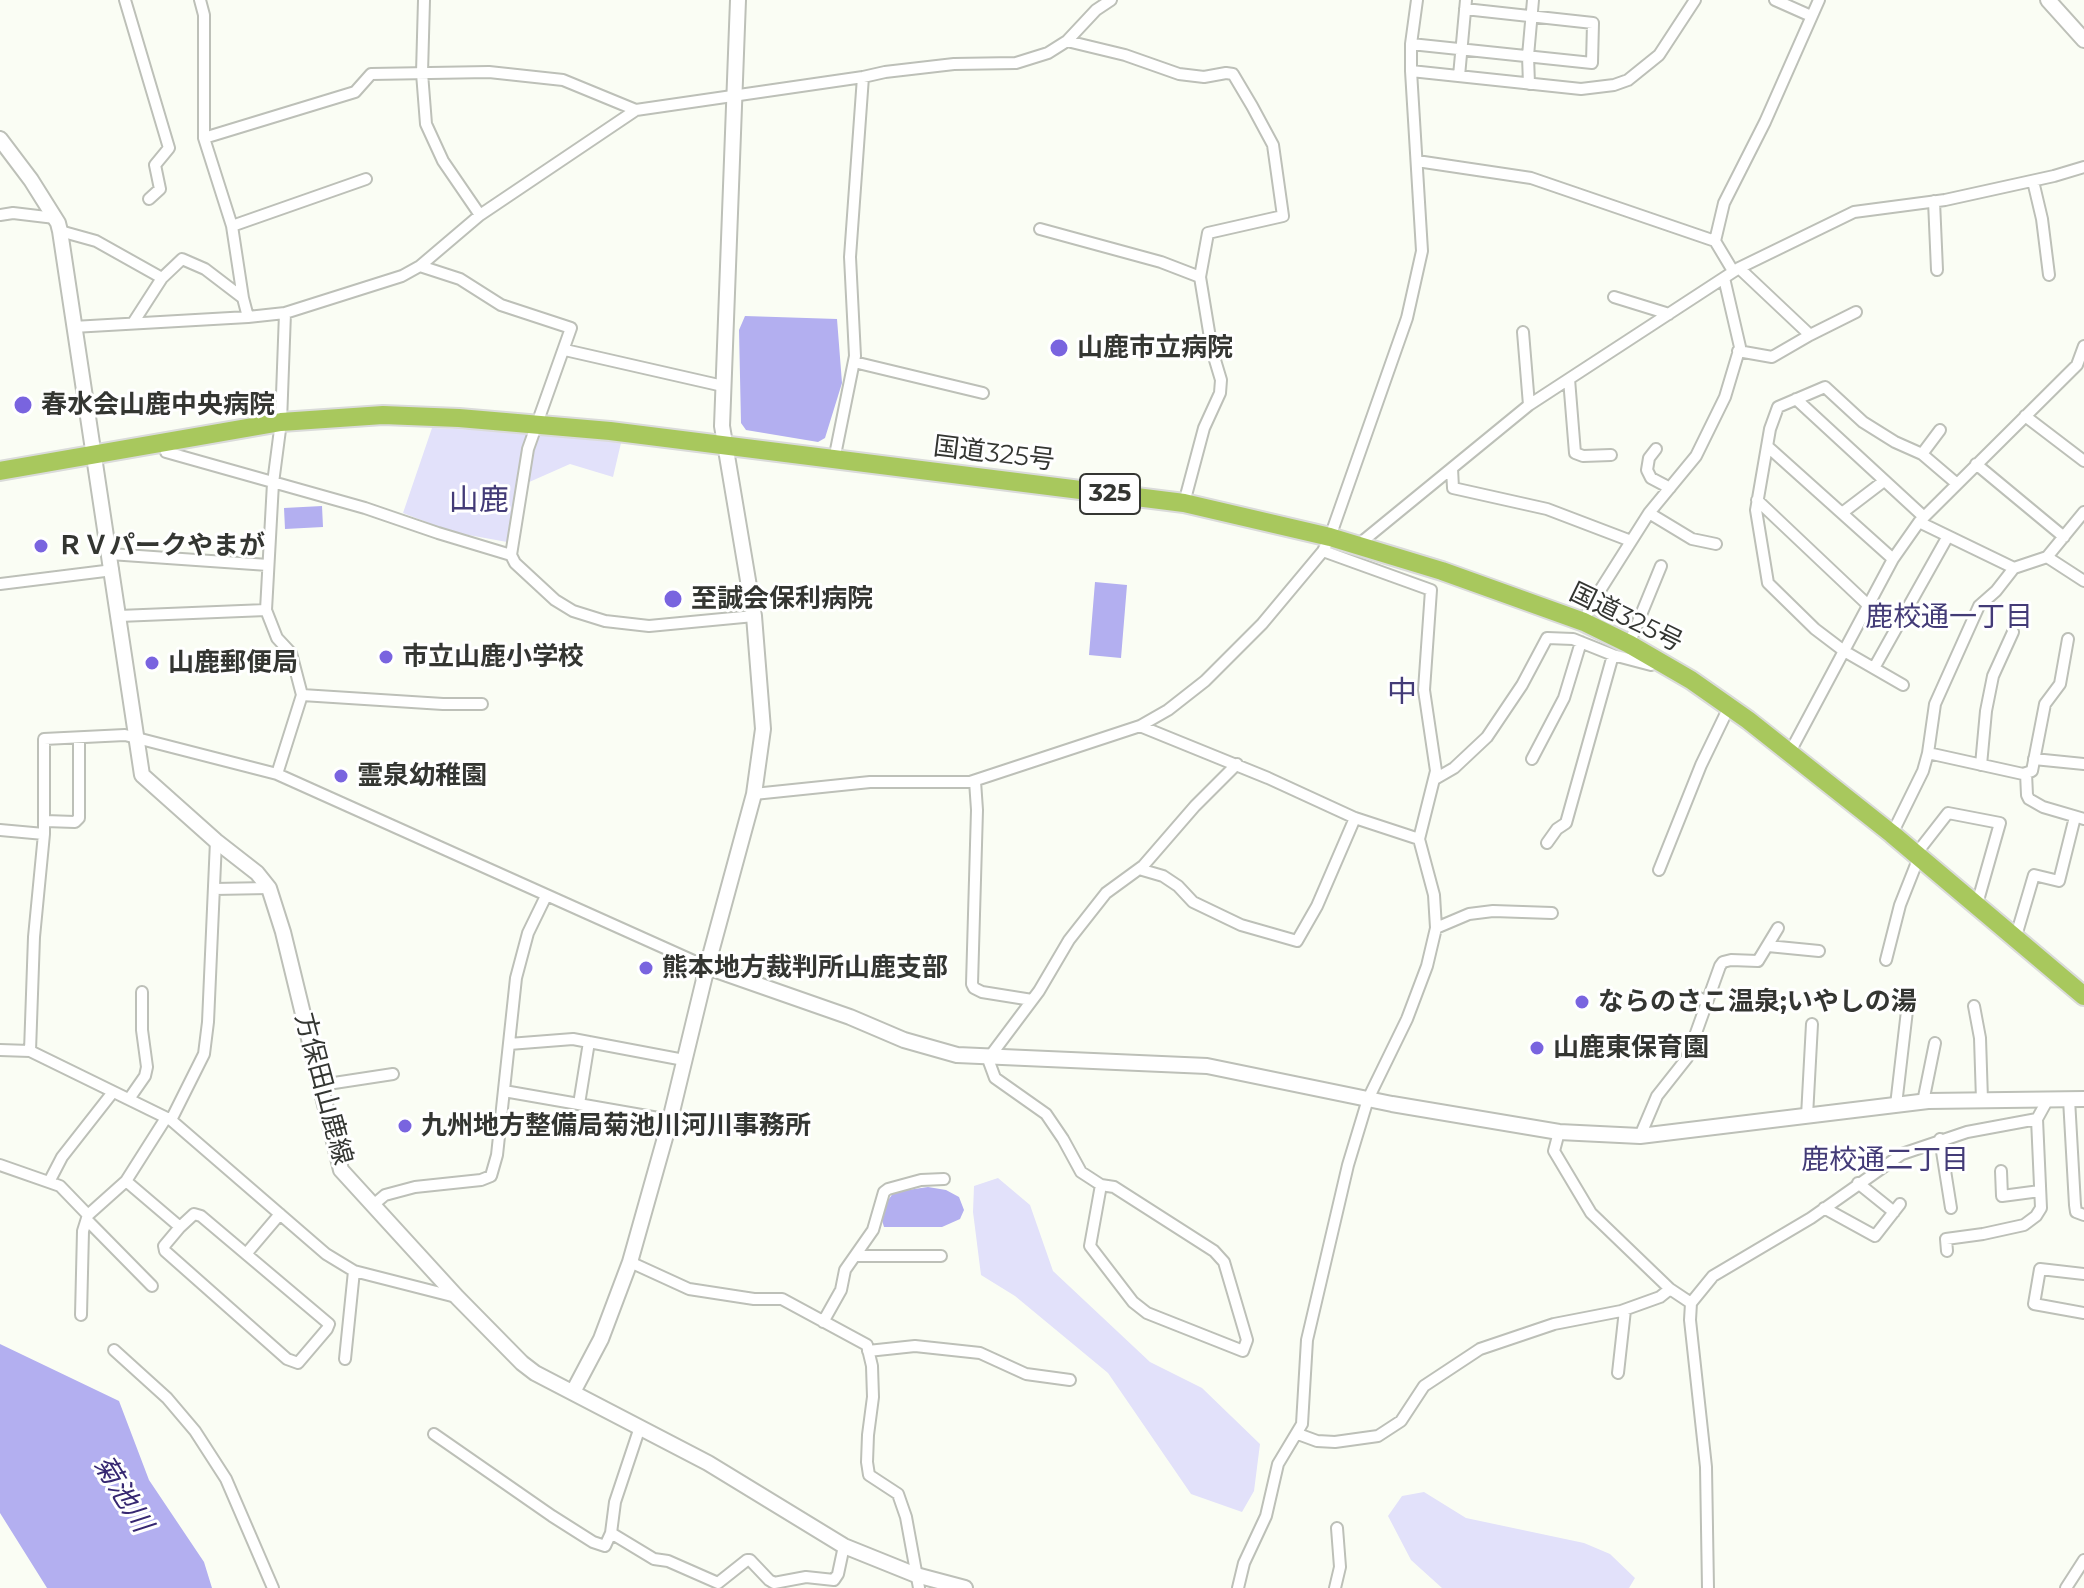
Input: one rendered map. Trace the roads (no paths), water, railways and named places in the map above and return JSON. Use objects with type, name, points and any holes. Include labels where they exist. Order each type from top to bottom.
[{"type":"highway","name":"国道325号","points":[[0,471],[281,422],[383,415],[538,425],[724,444],[1184,503],[1326,544],[1358,545],[1442,571],[1584,622],[1621,649],[1658,661],[1691,680],[1790,752],[1892,834],[2084,996]]},
{"type":"street","points":[[125,0],[169,148],[155,165],[160,189],[149,199]]},
{"type":"street","points":[[200,0],[204,15],[204,138],[232,226],[248,317]]},
{"type":"street","points":[[424,0],[422,73],[426,124],[443,161],[480,215]]},
{"type":"street","points":[[573,1392],[601,1339],[630,1262],[754,794],[763,729],[754,616],[724,444],[723,386],[738,0]]},
{"type":"street","points":[[73,327],[285,313],[402,276],[420,266],[480,215],[636,110],[885,72],[954,64],[1016,63],[1048,53],[1067,41],[1096,10],[1111,0]]},
{"type":"street","points":[[754,794],[870,782],[975,781],[1140,726],[1168,710],[1205,681],[1262,624],[1326,544],[1407,318],[1422,251],[1411,71],[1417,0]]},
{"type":"street","points":[[1529,84],[1533,0]]},
{"type":"street","points":[[1411,71],[1581,89],[1628,80],[1659,55],[1695,0]]},
{"type":"street","points":[[1775,0],[1811,16]]},
{"type":"street","points":[[1810,335],[1732,272],[1715,241],[1724,203],[1765,122],[1819,0]]},
{"type":"street","points":[[2048,0],[2084,40]]},
{"type":"street","points":[[1411,44],[1461,49],[1528,56],[1592,63],[1593,23],[1466,4],[1461,49],[1459,76]]},
{"type":"street","points":[[1067,41],[1125,55],[1179,74],[1204,77],[1233,74],[1273,145],[1283,216],[1208,233],[1200,277],[1212,350],[1221,380],[1220,393],[1204,428],[1184,503]]},
{"type":"street","points":[[204,138],[355,92],[371,74],[489,72],[563,80],[636,110]]},
{"type":"street","points":[[834,460],[854,362],[850,257],[863,77]]},
{"type":"street","points":[[0,139],[13,154],[57,224]]},
{"type":"street","points":[[1417,161],[1531,178],[1715,241]]},
{"type":"street","points":[[1358,545],[1529,405],[1732,272],[1854,212],[1934,201],[2084,169]]},
{"type":"street","points":[[232,226],[366,179]]},
{"type":"street","points":[[2033,181],[2042,219],[2049,275]]},
{"type":"street","points":[[1934,201],[1937,270]]},
{"type":"street","points":[[0,215],[13,213],[57,224],[96,241],[162,278]]},
{"type":"street","name":"方保田山鹿線","points":[[57,224],[113,570],[142,775],[257,873],[269,888],[283,932],[341,1170],[522,1363],[708,1463],[844,1546],[917,1581],[965,1588]]},
{"type":"street","points":[[1040,229],[1161,262],[1200,277]]},
{"type":"street","points":[[133,323],[162,278],[182,259],[205,269],[243,298]]},
{"type":"street","points":[[420,266],[460,279],[501,305],[571,328],[528,449],[511,555],[515,563],[555,600],[573,611],[605,621],[649,626],[754,616]]},
{"type":"street","points":[[1584,622],[1592,603],[1649,513],[1696,456],[1725,397],[1740,347],[1732,272]]},
{"type":"street","points":[[1614,297],[1669,314]]},
{"type":"street","points":[[1738,351],[1772,357],[1856,312]]},
{"type":"street","points":[[277,774],[302,695],[291,653],[277,638],[266,610],[273,483],[281,422],[285,313]]},
{"type":"street","points":[[1523,332],[1529,405]]},
{"type":"street","points":[[1790,752],[1893,559],[1922,520],[1956,483],[2080,365],[2084,346]]},
{"type":"street","points":[[565,350],[723,386]]},
{"type":"street","points":[[854,362],[983,393]]},
{"type":"street","points":[[1569,379],[1575,453],[1583,456],[1611,455]]},
{"type":"street","points":[[1903,685],[1844,651],[1815,629],[1768,583],[1756,510],[1767,446],[1778,407],[1825,387],[1863,422],[1922,454],[1956,483]]},
{"type":"street","points":[[1796,399],[1922,520],[2014,568]]},
{"type":"street","points":[[2025,416],[2084,461]]},
{"type":"street","points":[[1922,454],[1940,430]]},
{"type":"street","points":[[164,444],[166,452],[365,508],[511,555]]},
{"type":"street","points":[[1767,446],[1893,559]]},
{"type":"street","points":[[1656,449],[1649,458],[1647,470],[1651,478],[1670,488]]},
{"type":"street","points":[[1976,464],[2064,537]]},
{"type":"street","points":[[1452,468],[1453,488],[1547,509],[1631,541]]},
{"type":"street","points":[[1842,513],[1884,481]]},
{"type":"street","points":[[1757,500],[1868,605]]},
{"type":"street","points":[[1892,834],[1923,771],[1935,704],[1979,606],[2014,568],[2047,557],[2084,512]]},
{"type":"street","points":[[1649,513],[1692,539],[1716,544]]},
{"type":"street","points":[[1874,668],[1948,536]]},
{"type":"street","points":[[1238,1588],[1244,1563],[1266,1516],[1278,1464],[1298,1434],[1304,1409],[1307,1340],[1348,1165],[1368,1099],[1407,1019],[1427,966],[1436,928],[1434,895],[1419,839],[1436,771],[1424,690],[1431,590],[1326,544]]},
{"type":"street","points":[[110,554],[268,565]]},
{"type":"street","points":[[2047,557],[2084,581]]},
{"type":"street","points":[[1547,843],[1566,823],[1621,649],[1661,566]]},
{"type":"street","points":[[0,584],[113,570]]},
{"type":"street","points":[[119,616],[266,610]]},
{"type":"street","points":[[1981,765],[1993,676],[2013,632]]},
{"type":"street","points":[[1435,779],[1454,768],[1487,737],[1522,685],[1544,641],[1554,637],[1621,649]]},
{"type":"street","points":[[1928,753],[2026,773],[2032,771],[2045,704],[2060,684],[2068,639]]},
{"type":"street","points":[[1532,759],[1564,698],[1581,642]]},
{"type":"street","points":[[302,695],[482,704]]},
{"type":"street","points":[[1659,870],[1701,765],[1729,707]]},
{"type":"street","points":[[1140,726],[1237,764],[1355,818],[1419,839]]},
{"type":"street","points":[[30,1051],[34,937],[45,821],[44,739],[125,735],[277,774],[707,967],[850,1017],[904,1040],[957,1055],[988,1059],[1207,1066],[1368,1099],[1559,1132],[1640,1136],[1923,1102],[2077,1099],[2075,1205],[2076,1212],[2084,1215]]},
{"type":"street","points":[[45,821],[75,822],[79,818],[79,738]]},
{"type":"street","points":[[2034,759],[2084,764]]},
{"type":"street","points":[[988,1059],[1032,1000],[1069,940],[1106,893],[1139,869],[1237,764]]},
{"type":"street","points":[[2016,936],[2034,875],[2059,881],[2080,818],[2043,807],[2029,799],[2026,773]]},
{"type":"street","points":[[975,781],[977,810],[972,984],[982,992],[1032,1000]]},
{"type":"street","points":[[1886,960],[1900,905],[1918,856],[1948,813],[2000,823],[1977,904]]},
{"type":"street","points":[[1139,869],[1163,876],[1193,902],[1241,925],[1297,941],[1317,906],[1355,818]]},
{"type":"street","points":[[0,830],[44,834]]},
{"type":"street","points":[[81,1315],[83,1231],[87,1218],[126,1181],[168,1119],[204,1054],[216,841]]},
{"type":"street","points":[[214,889],[269,888]]},
{"type":"street","points":[[372,1206],[385,1195],[415,1187],[481,1180],[491,1176],[497,1155],[520,955],[546,896]]},
{"type":"street","points":[[1436,928],[1469,914],[1493,911],[1552,913]]},
{"type":"street","points":[[1640,1136],[1657,1096],[1687,1058],[1723,962],[1758,961],[1778,928]]},
{"type":"street","points":[[1768,946],[1819,951]]},
{"type":"street","points":[[129,1099],[145,1076],[147,1067],[142,1030],[142,992]]},
{"type":"street","points":[[1695,996],[1707,1002]]},
{"type":"street","points":[[1896,1105],[1908,1002]]},
{"type":"street","points":[[1974,1006],[1980,1038],[1982,1100]]},
{"type":"street","points":[[1807,1116],[1812,1024]]},
{"type":"street","points":[[509,1044],[573,1039],[684,1060]]},
{"type":"street","points":[[579,1104],[589,1042]]},
{"type":"street","points":[[1923,1102],[1935,1043]]},
{"type":"street","points":[[0,1050],[30,1051],[168,1119],[326,1254],[354,1271],[457,1297]]},
{"type":"street","points":[[988,1059],[995,1078],[1046,1114],[1081,1172],[1101,1185],[1114,1187],[1214,1251],[1224,1262],[1247,1340],[1243,1351],[1147,1313],[1133,1302],[1090,1246],[1101,1185]]},
{"type":"street","points":[[321,1085],[393,1074]]},
{"type":"street","points":[[504,1091],[670,1120]]},
{"type":"street","points":[[49,1182],[62,1157],[113,1092]]},
{"type":"street","points":[[1947,1251],[1946,1239],[2024,1225],[2036,1216],[2041,1208],[2037,1119],[2048,1099]]},
{"type":"street","points":[[1708,1588],[1706,1467],[1690,1320],[1691,1303],[1713,1276],[1824,1208],[1902,1154],[1940,1139],[2037,1119]]},
{"type":"street","points":[[1559,1132],[1554,1151],[1591,1213],[1670,1289],[1691,1303]]},
{"type":"street","points":[[1940,1139],[1951,1208]]},
{"type":"street","points":[[0,1165],[60,1186],[152,1286]]},
{"type":"street","points":[[2001,1171],[2002,1196],[2040,1191]]},
{"type":"street","points":[[823,1322],[841,1290],[845,1270],[873,1230],[884,1192],[921,1180],[944,1179]]},
{"type":"street","points":[[126,1181],[180,1227]]},
{"type":"street","points":[[1824,1208],[1875,1236],[1897,1208],[1858,1183]]},
{"type":"street","points":[[194,1214],[201,1216],[329,1324],[298,1363],[287,1359],[165,1251],[164,1246],[180,1227],[194,1214]]},
{"type":"street","points":[[246,1254],[280,1214]]},
{"type":"street","points":[[855,1256],[941,1256]]},
{"type":"street","points":[[630,1262],[689,1289],[754,1299],[782,1299],[867,1345],[872,1366],[873,1397],[867,1462],[869,1475],[898,1494],[906,1517],[917,1581]]},
{"type":"street","points":[[2084,1274],[2040,1269],[2034,1304],[2084,1313]]},
{"type":"street","points":[[345,1359],[354,1271]]},
{"type":"street","points":[[1298,1434],[1317,1441],[1335,1442],[1378,1436],[1401,1421],[1424,1386],[1480,1349],[1554,1324],[1625,1310],[1660,1297],[1670,1289]]},
{"type":"street","points":[[1618,1373],[1625,1310]]},
{"type":"street","points":[[868,1351],[915,1346],[980,1353],[1026,1374],[1070,1380]]},
{"type":"street","points":[[114,1350],[167,1398],[195,1431],[226,1479],[273,1588]]},
{"type":"street","points":[[434,1434],[593,1542],[605,1546],[611,1533],[615,1502],[640,1427]]},
{"type":"street","points":[[1335,1588],[1340,1567],[1337,1528]]},
{"type":"street","points":[[611,1533],[654,1559],[668,1561],[718,1583],[747,1560],[774,1583],[834,1580],[844,1546]]},
{"type":"street","points":[[2066,1588],[2084,1560]]},
{"type":"water","points":[[745,316],[837,319],[842,383],[825,438],[818,442],[746,430],[741,423],[739,330]]},
{"type":"water","points":[[322,506],[323,527],[285,529],[284,508]]},
{"type":"water","points":[[1095,582],[1127,585],[1121,658],[1089,655]]},
{"type":"water","points":[[928,1187],[946,1190],[959,1197],[964,1210],[960,1219],[942,1227],[884,1227],[881,1217],[894,1192]]},
{"type":"water","name":"菊池川","points":[[0,1344],[119,1401],[149,1480],[204,1562],[212,1588],[47,1588],[0,1513]]},
{"type":"place","name":"山鹿市立病院","points":[[1059,348]]},
{"type":"place","name":"春水会山鹿中央病院","points":[[23,405]]},
{"type":"place","name":"ＲＶパークやまが","points":[[41,546]]},
{"type":"place","name":"至誠会保利病院","points":[[673,599]]},
{"type":"place","name":"市立山鹿小学校","points":[[386,657]]},
{"type":"place","name":"山鹿郵便局","points":[[152,663]]},
{"type":"place","name":"霊泉幼稚園","points":[[341,776]]},
{"type":"place","name":"熊本地方裁判所山鹿支部","points":[[646,968]]},
{"type":"place","name":"ならのさこ温泉;いやしの湯","points":[[1582,1002]]},
{"type":"place","name":"山鹿東保育園","points":[[1537,1048]]},
{"type":"place","name":"九州地方整備局菊池川河川事務所","points":[[405,1126]]},
{"type":"district","name":"山鹿","points":[[479,501]]},
{"type":"district","name":"鹿校通一丁目","points":[[1949,618]]},
{"type":"district","name":"中","points":[[1402,693]]},
{"type":"district","name":"鹿校通二丁目","points":[[1885,1161]]}]
